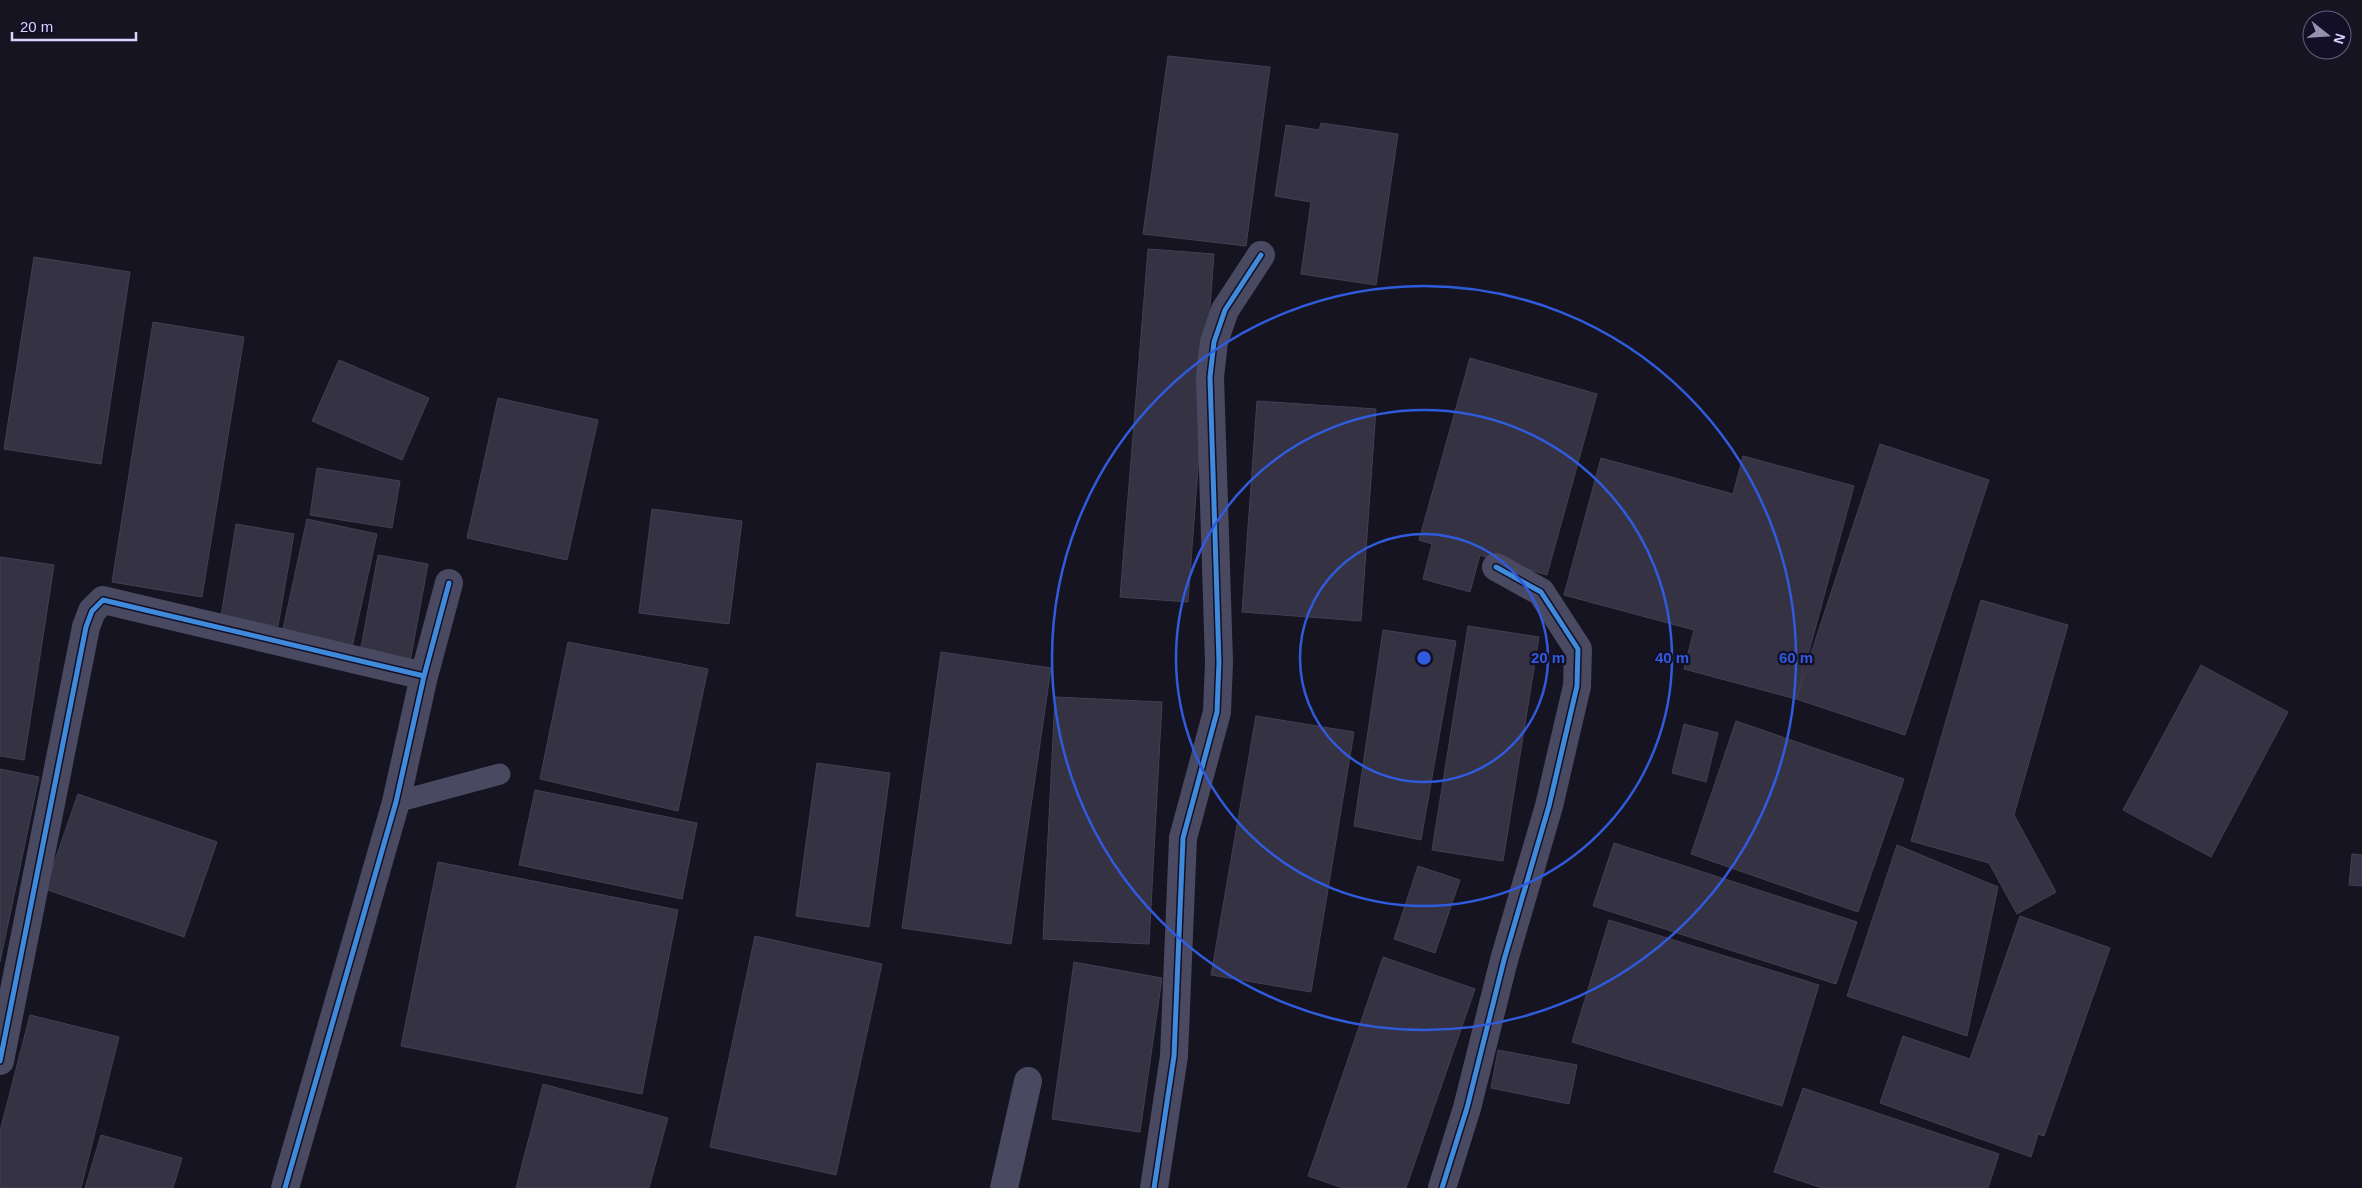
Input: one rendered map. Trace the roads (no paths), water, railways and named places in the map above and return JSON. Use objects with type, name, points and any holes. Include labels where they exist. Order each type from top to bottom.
[{"type":"street","points":[[1154,1188],[1174,1056],[1183,838],[1217,712],[1219,662],[1210,377],[1214,342],[1225,310],[1261,255]]},
{"type":"street","points":[[1442,1188],[1467,1108],[1504,960],[1549,806],[1577,686],[1578,649],[1540,592],[1496,567]]},
{"type":"street","points":[[285,1188],[396,802],[424,676],[449,583]]},
{"type":"street","points":[[0,1061],[86,627],[92,611],[103,600],[424,676]]},
{"type":"street","points":[[1004,1188],[1028,1081]]},
{"type":"lane","points":[[396,802],[500,774]]}]
